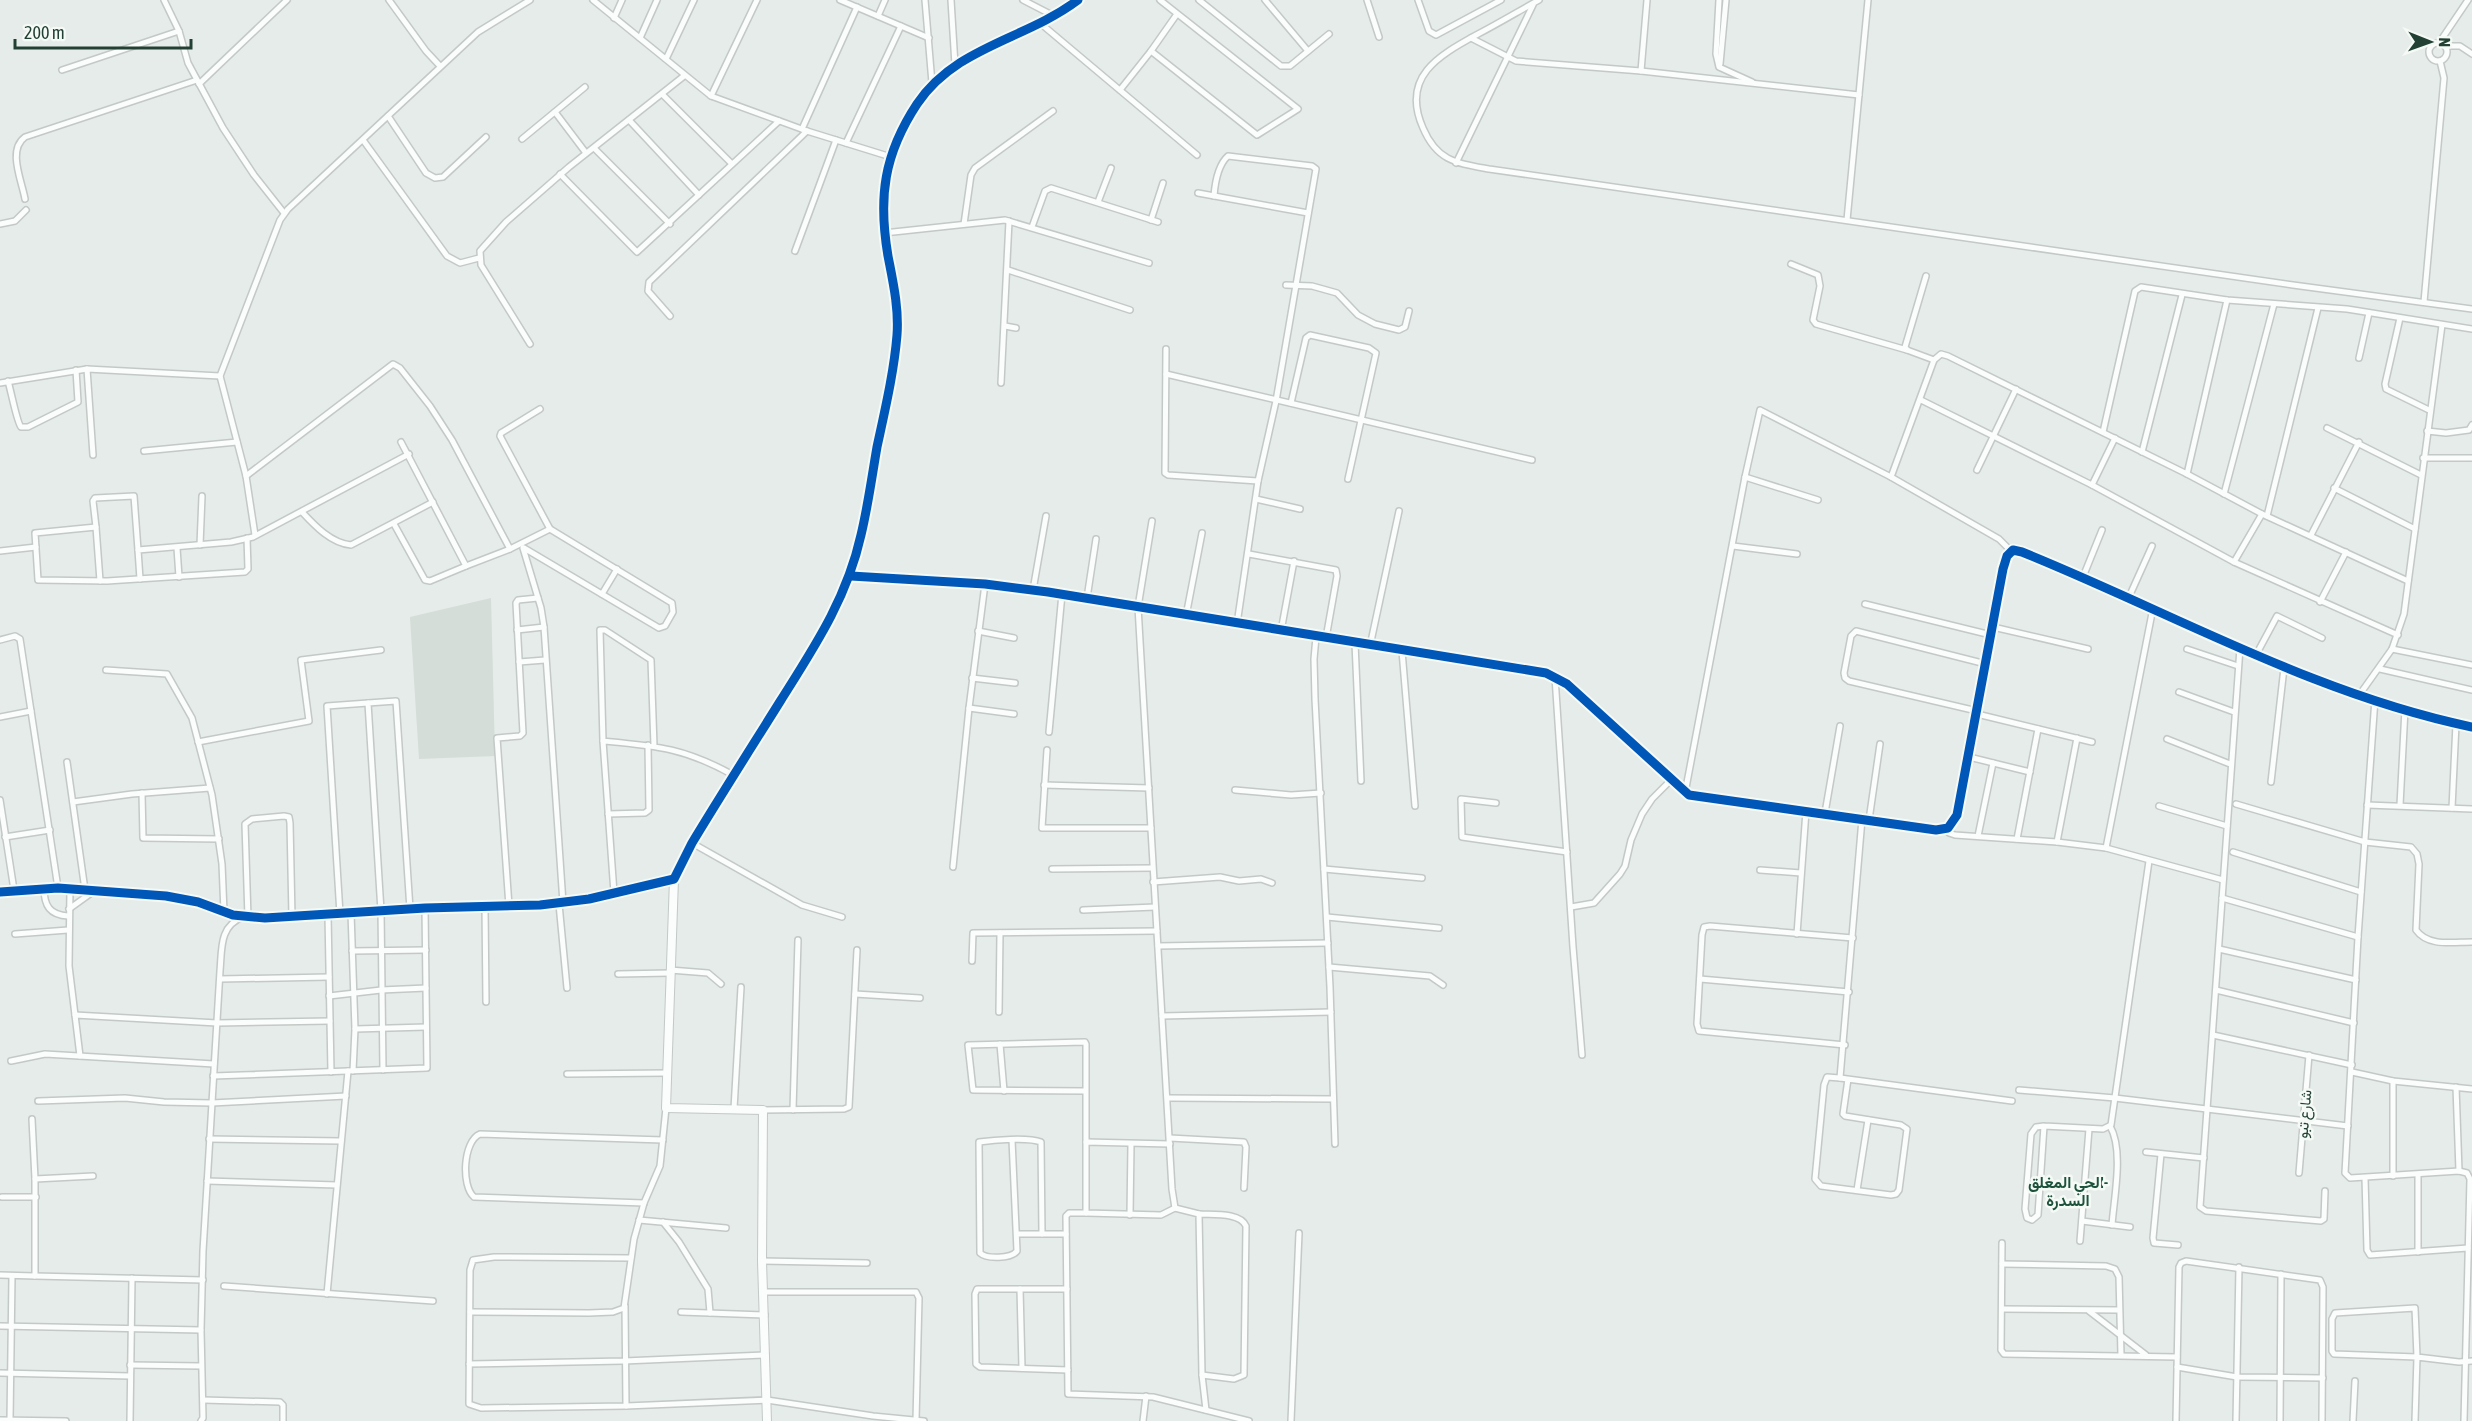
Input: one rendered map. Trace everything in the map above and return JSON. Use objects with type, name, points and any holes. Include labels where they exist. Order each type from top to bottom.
[{"type":"street","points":[[164,0],[179,31],[188,63],[198,82],[237,150],[284,213]]},
{"type":"street","points":[[25,199],[16,154],[18,143],[25,137],[198,82],[287,0]]},
{"type":"street","points":[[389,0],[440,66]]},
{"type":"street","points":[[515,0],[518,7]]},
{"type":"street","points":[[255,536],[246,476],[220,376],[284,213],[478,32],[530,0]]},
{"type":"street","points":[[593,0],[711,96],[804,130],[891,157]]},
{"type":"street","points":[[614,18],[622,0]]},
{"type":"street","points":[[640,38],[657,0]]},
{"type":"street","points":[[666,59],[694,0]]},
{"type":"street","points":[[711,96],[757,0]]},
{"type":"street","points":[[840,0],[929,38]]},
{"type":"street","points":[[878,16],[885,0]]},
{"type":"street","points":[[926,0],[932,83]]},
{"type":"street","points":[[951,0],[956,65]]},
{"type":"street","points":[[1023,0],[1054,16]]},
{"type":"street","points":[[626,1406],[625,1306],[631,1258],[644,1203],[658,1172],[666,1108],[674,879],[692,843],[825,628],[851,576],[862,534],[896,348],[897,309],[884,233],[883,208],[884,185],[891,157],[903,128],[932,83],[986,47],[1054,16],[1078,0]]},
{"type":"street","points":[[1150,51],[1257,135],[1298,109],[1160,0]]},
{"type":"street","points":[[1199,0],[1281,66],[1290,66],[1329,34]]},
{"type":"street","points":[[1266,0],[1308,51]]},
{"type":"street","points":[[1367,0],[1379,37]]},
{"type":"street","points":[[1418,0],[1429,31],[1436,35],[1501,0]]},
{"type":"street","points":[[1641,71],[1647,0]]},
{"type":"street","points":[[1719,0],[1716,54],[1719,67]]},
{"type":"street","points":[[1719,67],[1726,0]]},
{"type":"street","points":[[1847,220],[1868,0]]},
{"type":"street","points":[[2440,61],[2430,58],[2428,51],[2432,45],[2439,43],[2468,0]]},
{"type":"street","points":[[1536,2],[1446,51],[1429,65],[1420,80],[1416,100],[1419,118],[1429,142],[1442,156],[1456,163],[2472,309]]},
{"type":"street","points":[[1456,163],[1536,2]]},
{"type":"street","points":[[670,316],[648,291],[649,282],[804,130],[857,7]]},
{"type":"street","points":[[1120,90],[1177,14]]},
{"type":"street","points":[[1040,23],[1197,155]]},
{"type":"street","points":[[846,143],[901,26]]},
{"type":"street","points":[[62,70],[179,31]]},
{"type":"street","points":[[1471,38],[1516,61],[1641,71],[1859,95]]},
{"type":"street","points":[[2439,43],[2445,46],[2460,46],[2472,54]]},
{"type":"street","points":[[2440,61],[2446,56],[2445,46]]},
{"type":"street","points":[[2424,302],[2444,78],[2440,61]]},
{"type":"street","points":[[1719,67],[1758,84]]},
{"type":"street","points":[[530,344],[481,265],[479,258],[484,245],[560,174],[684,76]]},
{"type":"street","points":[[522,139],[585,87]]},
{"type":"street","points":[[662,94],[732,164]]},
{"type":"street","points":[[964,224],[971,175],[975,168],[1053,111]]},
{"type":"street","points":[[555,112],[586,153]]},
{"type":"street","points":[[388,116],[426,173],[435,178],[443,177],[486,137]]},
{"type":"street","points":[[629,120],[699,195]]},
{"type":"street","points":[[560,174],[635,252],[640,252],[779,121]]},
{"type":"street","points":[[363,140],[447,256],[460,263],[479,258]]},
{"type":"street","points":[[795,251],[836,140]]},
{"type":"street","points":[[594,148],[670,224]]},
{"type":"street","points":[[1214,196],[1216,179],[1223,161],[1228,156],[1312,166],[1317,173],[1276,401],[1258,481],[1237,624]]},
{"type":"street","points":[[1098,202],[1111,168]]},
{"type":"street","points":[[1151,220],[1163,183]]},
{"type":"street","points":[[1032,227],[1047,189],[1051,188],[1158,222]]},
{"type":"street","points":[[1198,193],[1308,213]]},
{"type":"street","points":[[0,224],[15,221],[26,210]]},
{"type":"street","points":[[884,233],[1009,221],[1149,263]]},
{"type":"street","points":[[1001,383],[1009,221]]},
{"type":"street","points":[[1791,264],[1818,275],[1821,281],[1813,320],[1816,324],[1934,360]]},
{"type":"street","points":[[1008,270],[1130,310]]},
{"type":"street","points":[[1907,350],[1906,343],[1926,276]]},
{"type":"street","points":[[1286,285],[1312,286],[1337,293],[1358,315],[1375,324],[1399,330],[1404,327],[1409,311]]},
{"type":"street","points":[[2103,432],[2135,291],[2141,287],[2182,295],[2369,313],[2472,329]]},
{"type":"street","points":[[2142,452],[2182,295]]},
{"type":"street","points":[[2187,474],[2227,300]]},
{"type":"street","points":[[2224,494],[2274,304]]},
{"type":"street","points":[[2234,562],[2264,515],[2318,308]]},
{"type":"street","points":[[2359,358],[2369,313]]},
{"type":"street","points":[[2400,318],[2386,389],[2429,410]]},
{"type":"street","points":[[2360,694],[2380,669],[2392,649],[2404,614],[2429,410],[2442,325]]},
{"type":"street","points":[[1005,326],[1016,328]]},
{"type":"street","points":[[1291,404],[1306,338],[1316,335],[1369,348],[1376,353],[1348,479]]},
{"type":"street","points":[[1166,349],[1166,474],[1258,481]]},
{"type":"street","points":[[1891,477],[1934,360],[1941,354],[2103,432],[2264,515],[2408,581]]},
{"type":"street","points":[[246,476],[393,364],[400,368],[441,422],[466,464],[510,549]]},
{"type":"street","points":[[0,383],[87,369],[220,376]]},
{"type":"street","points":[[87,369],[93,455]]},
{"type":"street","points":[[8,381],[16,407],[18,424],[21,427],[28,426],[78,402],[76,370]]},
{"type":"street","points":[[1166,374],[1532,460]]},
{"type":"street","points":[[1977,470],[2016,389]]},
{"type":"street","points":[[1921,400],[2092,485],[2234,562],[2398,635]]},
{"type":"street","points":[[523,546],[661,628],[665,626],[673,612],[672,603],[550,529],[501,438],[501,433],[540,409]]},
{"type":"street","points":[[1685,793],[1734,546],[1745,477],[1760,410],[1891,477],[1999,539],[2011,551],[2022,552],[2083,577],[2284,668],[2405,709],[2472,727]]},
{"type":"street","points":[[2427,431],[2461,432],[2469,430],[2472,424]]},
{"type":"street","points":[[2327,428],[2421,475]]},
{"type":"street","points":[[2092,485],[2115,438]]},
{"type":"street","points":[[144,451],[237,442]]},
{"type":"street","points":[[400,442],[466,566]]},
{"type":"street","points":[[2311,535],[2359,442]]},
{"type":"street","points":[[138,550],[177,548],[255,536],[408,454]]},
{"type":"street","points":[[2423,458],[2472,458]]},
{"type":"street","points":[[1745,477],[1818,500]]},
{"type":"street","points":[[2334,488],[2415,529]]},
{"type":"street","points":[[100,581],[94,499],[134,496],[140,579]]},
{"type":"street","points":[[200,545],[201,496]]},
{"type":"street","points":[[1256,499],[1300,509]]},
{"type":"street","points":[[302,512],[323,533],[348,545],[355,544],[433,502]]},
{"type":"street","points":[[1370,646],[1399,511]]},
{"type":"street","points":[[1033,590],[1046,516]]},
{"type":"street","points":[[1152,522],[1138,607],[1172,1196],[1175,1208]]},
{"type":"street","points":[[394,524],[425,580],[430,581],[523,546],[550,529]]},
{"type":"street","points":[[96,527],[37,531],[35,535],[39,582],[100,581],[246,572],[248,538]]},
{"type":"street","points":[[2083,577],[2102,530]]},
{"type":"street","points":[[1186,616],[1202,532]]},
{"type":"street","points":[[1087,598],[1096,539]]},
{"type":"street","points":[[523,546],[544,627],[567,988]]},
{"type":"street","points":[[1734,546],[1797,554]]},
{"type":"street","points":[[2129,597],[2152,546]]},
{"type":"street","points":[[0,551],[36,547]]},
{"type":"street","points":[[177,548],[179,577]]},
{"type":"street","points":[[851,576],[985,584],[1062,594],[1555,676],[1577,693],[1685,793],[1696,797],[1825,813],[1928,830],[1948,828],[1957,815],[2003,568],[2011,551]]},
{"type":"street","points":[[2320,602],[2346,552]]},
{"type":"street","points":[[1249,554],[1294,561],[1333,569],[1337,572],[1326,638]]},
{"type":"street","points":[[1281,631],[1294,561]]},
{"type":"street","points":[[602,594],[617,569]]},
{"type":"street","points":[[953,867],[972,678],[985,584]]},
{"type":"street","points":[[1048,732],[1062,594]]},
{"type":"street","points":[[509,906],[497,738],[520,736],[523,733],[516,602],[538,598]]},
{"type":"street","points":[[1865,604],[2088,649]]},
{"type":"street","points":[[2106,848],[2152,608]]},
{"type":"street","points":[[2256,655],[2277,616],[2322,638]]},
{"type":"street","points":[[517,630],[544,627]]},
{"type":"street","points":[[608,814],[647,812],[649,808],[651,660],[602,629],[599,633],[603,741],[608,814],[614,893]]},
{"type":"street","points":[[978,631],[1014,638]]},
{"type":"street","points":[[1986,664],[1856,631],[1851,636],[1844,673],[1845,678],[1849,681],[2092,742]]},
{"type":"street","points":[[0,640],[20,637],[58,888]]},
{"type":"street","points":[[1316,637],[1314,672],[1327,916],[1335,1144]]},
{"type":"street","points":[[1355,643],[1361,781]]},
{"type":"street","points":[[2240,648],[2200,1204],[2202,1210],[2206,1211],[2321,1221],[2324,1219],[2325,1191]]},
{"type":"street","points":[[2187,649],[2238,666]]},
{"type":"street","points":[[2392,649],[2472,665]]},
{"type":"street","points":[[198,741],[309,721],[300,664],[302,659],[381,650]]},
{"type":"street","points":[[1402,651],[1415,806]]},
{"type":"street","points":[[519,662],[545,660]]},
{"type":"street","points":[[2271,782],[2284,668]]},
{"type":"street","points":[[2380,669],[2472,690]]},
{"type":"street","points":[[106,670],[169,675],[189,711],[210,788],[219,839],[224,912]]},
{"type":"street","points":[[1555,676],[1582,1055]]},
{"type":"street","points":[[972,678],[1015,683]]},
{"type":"street","points":[[2179,692],[2234,712]]},
{"type":"street","points":[[2375,699],[2358,937],[2347,1177],[2365,1178],[2459,1171],[2467,1173],[2470,1179],[2464,1421]]},
{"type":"street","points":[[340,914],[327,706],[396,701],[410,909]]},
{"type":"street","points":[[368,703],[381,911],[383,1070]]},
{"type":"street","points":[[969,708],[1014,714]]},
{"type":"street","points":[[2400,806],[2405,709]]},
{"type":"street","points":[[0,717],[32,711]]},
{"type":"street","points":[[2452,808],[2456,724]]},
{"type":"street","points":[[1825,813],[1840,726]]},
{"type":"street","points":[[2017,839],[2038,729]]},
{"type":"street","points":[[2057,842],[2078,738]]},
{"type":"street","points":[[2167,739],[2230,764]]},
{"type":"street","points":[[603,741],[651,745],[702,758],[733,775]]},
{"type":"street","points":[[1840,1078],[1866,819],[1880,744]]},
{"type":"street","points":[[1047,750],[1042,826],[1044,829],[1151,828]]},
{"type":"street","points":[[1969,757],[2030,772]]},
{"type":"street","points":[[67,762],[85,890]]},
{"type":"street","points":[[1978,836],[1993,763]]},
{"type":"street","points":[[1571,908],[1594,903],[1620,874],[1625,866],[1631,840],[1642,814],[1652,799],[1670,781]]},
{"type":"street","points":[[1044,785],[1149,788]]},
{"type":"street","points":[[73,802],[142,793],[210,788]]},
{"type":"street","points":[[1235,790],[1291,795],[1321,793]]},
{"type":"street","points":[[142,793],[143,838],[219,839]]},
{"type":"street","points":[[1496,803],[1461,798],[1462,837],[1567,852]]},
{"type":"street","points":[[0,800],[14,890]]},
{"type":"street","points":[[2236,804],[2365,842],[2411,847],[2417,854],[2416,930],[2421,938],[2431,942],[2472,942]]},
{"type":"street","points":[[2367,804],[2472,809]]},
{"type":"street","points":[[2159,806],[2227,826]]},
{"type":"street","points":[[1797,934],[1806,811]]},
{"type":"street","points":[[245,917],[245,824],[252,819],[284,816],[289,817],[290,822],[292,917]]},
{"type":"street","points":[[1948,828],[1947,831],[1952,834],[2106,848],[2223,880]]},
{"type":"street","points":[[5,837],[50,830]]},
{"type":"street","points":[[692,843],[802,906],[842,918]]},
{"type":"street","points":[[2233,852],[2361,892]]},
{"type":"street","points":[[2112,1225],[2117,1151],[2116,1136],[2110,1126],[2149,861]]},
{"type":"street","points":[[1052,869],[1152,868]]},
{"type":"street","points":[[1324,869],[1422,878]]},
{"type":"street","points":[[1760,870],[1802,873]]},
{"type":"street","points":[[1153,882],[1220,877],[1239,881],[1261,879],[1272,883]]},
{"type":"street","points":[[0,892],[58,888],[174,897],[245,917],[292,917],[425,908],[561,903],[674,879]]},
{"type":"street","points":[[44,888],[44,900],[50,910],[57,915],[69,913],[95,891]]},
{"type":"street","points":[[70,889],[68,930],[70,978],[80,1056]]},
{"type":"street","points":[[2222,898],[2358,937]]},
{"type":"street","points":[[485,907],[486,1002]]},
{"type":"street","points":[[1083,910],[1155,907]]},
{"type":"street","points":[[213,1076],[427,1068],[425,908]]},
{"type":"street","points":[[327,1294],[341,1141],[355,1029],[351,913]]},
{"type":"street","points":[[328,915],[331,1072]]},
{"type":"street","points":[[1327,916],[1439,928]]},
{"type":"street","points":[[201,1421],[203,1418],[202,1280],[220,979],[225,933],[231,923],[245,917]]},
{"type":"street","points":[[1845,1045],[1700,1032],[1697,1028],[1702,935],[1706,926],[1853,938]]},
{"type":"street","points":[[15,934],[68,930]]},
{"type":"street","points":[[972,962],[972,933],[1157,931]]},
{"type":"street","points":[[999,1012],[1000,933]]},
{"type":"street","points":[[793,1110],[798,940]]},
{"type":"street","points":[[1158,946],[1328,943]]},
{"type":"street","points":[[2219,949],[2356,980]]},
{"type":"street","points":[[352,951],[426,950]]},
{"type":"street","points":[[666,1108],[793,1110],[849,1107],[857,950]]},
{"type":"street","points":[[1329,967],[1431,976],[1443,985]]},
{"type":"street","points":[[618,974],[708,973],[721,984]]},
{"type":"street","points":[[220,979],[329,977]]},
{"type":"street","points":[[1700,980],[1849,992]]},
{"type":"street","points":[[734,1109],[741,987]]},
{"type":"street","points":[[329,996],[426,988]]},
{"type":"street","points":[[2216,990],[2354,1023]]},
{"type":"street","points":[[855,994],[920,998]]},
{"type":"street","points":[[1162,1016],[1331,1012]]},
{"type":"street","points":[[75,1015],[217,1023],[330,1021]]},
{"type":"street","points":[[355,1029],[426,1027]]},
{"type":"street","points":[[2213,1035],[2352,1065]]},
{"type":"street","points":[[1086,1091],[973,1090],[967,1046],[969,1043],[1085,1042],[1086,1091],[1086,1213]]},
{"type":"street","points":[[1000,1044],[1004,1090]]},
{"type":"street","points":[[11,1061],[45,1054],[214,1064]]},
{"type":"street","name":"شارع تبو","points":[[2299,1173],[2309,1055]]},
{"type":"street","points":[[2352,1072],[2393,1081],[2472,1089]]},
{"type":"street","points":[[567,1074],[668,1073]]},
{"type":"street","points":[[1848,1079],[1844,1115],[1906,1128],[1908,1133],[1896,1194],[1821,1186],[1816,1181],[1824,1080],[1829,1077],[1848,1079],[2012,1101]]},
{"type":"street","points":[[2393,1081],[2393,1176]]},
{"type":"street","points":[[2456,1087],[2459,1171]]},
{"type":"street","points":[[2019,1090],[2115,1098],[2348,1126]]},
{"type":"street","points":[[38,1101],[125,1098],[212,1103],[346,1096]]},
{"type":"street","points":[[1168,1098],[1334,1099]]},
{"type":"street","points":[[763,1110],[762,1261],[767,1421]]},
{"type":"street","points":[[33,1119],[36,1197],[35,1276]]},
{"type":"street","points":[[1857,1190],[1868,1120]]},
{"type":"street","points":[[2044,1126],[2038,1215],[2032,1220],[2027,1218],[2025,1209],[2031,1134],[2036,1127],[2044,1126],[2105,1129],[2110,1126]]},
{"type":"street","points":[[2080,1241],[2090,1129]]},
{"type":"street","points":[[644,1203],[474,1197],[467,1185],[470,1144],[476,1135],[480,1134],[663,1140]]},
{"type":"street","points":[[209,1139],[341,1141]]},
{"type":"street","points":[[1012,1140],[1017,1249],[1014,1255],[986,1257],[981,1254],[977,1145],[982,1141],[1012,1140],[1036,1140],[1042,1145],[1042,1234]]},
{"type":"street","points":[[1086,1142],[1131,1144],[1170,1141],[1244,1142],[1246,1147],[1244,1188]]},
{"type":"street","points":[[1130,1215],[1131,1144]]},
{"type":"street","points":[[2146,1152],[2204,1158]]},
{"type":"street","points":[[2162,1154],[2152,1238],[2154,1243],[2159,1245],[2178,1245]]},
{"type":"street","points":[[2418,1175],[2418,1252]]},
{"type":"street","points":[[35,1179],[93,1176]]},
{"type":"street","points":[[2365,1178],[2367,1253],[2373,1257],[2468,1248]]},
{"type":"street","points":[[207,1181],[337,1185]]},
{"type":"street","points":[[2,1197],[36,1197]]},
{"type":"street","points":[[1202,1375],[1234,1379],[1244,1375],[1245,1226],[1243,1220],[1175,1208],[1161,1215],[1066,1214],[1067,1391],[1070,1395],[1146,1396],[1249,1421]]},
{"type":"street","points":[[1199,1214],[1202,1375],[1206,1410]]},
{"type":"street","points":[[639,1220],[726,1228]]},
{"type":"street","points":[[2082,1221],[2130,1227]]},
{"type":"street","points":[[663,1222],[679,1242],[708,1288],[710,1313]]},
{"type":"street","points":[[1291,1421],[1299,1233]]},
{"type":"street","points":[[1017,1234],[1066,1234]]},
{"type":"street","points":[[2002,1244],[2001,1350],[2004,1354],[2177,1357]]},
{"type":"street","points":[[631,1258],[477,1258],[471,1263],[468,1402],[471,1406],[626,1406],[767,1400],[873,1416],[924,1421]]},
{"type":"street","points":[[762,1261],[867,1263]]},
{"type":"street","points":[[2176,1421],[2181,1263],[2239,1267],[2316,1279],[2323,1283],[2322,1421]]},
{"type":"street","points":[[2002,1264],[2111,1267],[2119,1274],[2121,1355]]},
{"type":"street","points":[[2236,1421],[2239,1267]]},
{"type":"street","points":[[2280,1421],[2281,1274]]},
{"type":"street","points":[[0,1275],[202,1280]]},
{"type":"street","points":[[10,1420],[12,1276]]},
{"type":"street","points":[[130,1421],[132,1278]]},
{"type":"street","points":[[224,1286],[433,1301]]},
{"type":"street","points":[[1020,1289],[1022,1368]]},
{"type":"street","points":[[1067,1289],[976,1290],[976,1364],[980,1367],[1068,1370]]},
{"type":"street","points":[[764,1292],[916,1292],[919,1298],[916,1420]]},
{"type":"street","points":[[470,1312],[597,1312],[617,1311],[625,1306]]},
{"type":"street","points":[[2415,1421],[2417,1357],[2416,1310],[2413,1306],[2338,1311],[2333,1316],[2332,1351],[2334,1354],[2417,1357],[2464,1362],[2472,1361]]},
{"type":"street","points":[[2001,1309],[2120,1310]]},
{"type":"street","points":[[2088,1310],[2147,1355]]},
{"type":"street","points":[[681,1312],[765,1315]]},
{"type":"street","points":[[0,1326],[201,1330]]},
{"type":"street","points":[[469,1364],[766,1355]]},
{"type":"street","points":[[130,1365],[201,1366]]},
{"type":"street","points":[[2177,1367],[2237,1377],[2323,1378]]},
{"type":"street","points":[[0,1373],[130,1376]]},
{"type":"street","points":[[2353,1421],[2355,1381]]},
{"type":"street","points":[[1143,1421],[1146,1396]]},
{"type":"street","points":[[203,1400],[280,1402],[283,1405],[283,1421]]},
{"type":"street","points":[[0,1420],[66,1421]]},
{"type":"shaded area","points":[[491,598],[495,756],[419,759],[410,617]]},
{"type":"cycle path","points":[[0,892],[58,888],[166,896],[198,902],[233,915],[265,918],[425,908],[540,905],[589,899],[674,879],[692,843],[818,641],[838,601],[855,558],[866,513],[896,349],[896,305],[885,235],[884,195],[886,177],[897,141],[917,104],[951,69],[992,45],[1057,14],[1078,0]]},
{"type":"cycle path","points":[[851,576],[985,584],[1048,592],[1546,673],[1567,684],[1689,795],[1936,830],[1948,828],[1957,815],[2003,569],[2007,556],[2013,550],[2078,575],[2299,673],[2413,712],[2472,727]]},
{"type":"district","name":"الحي المغلق- السدرة","points":[[2068,1191]]}]
